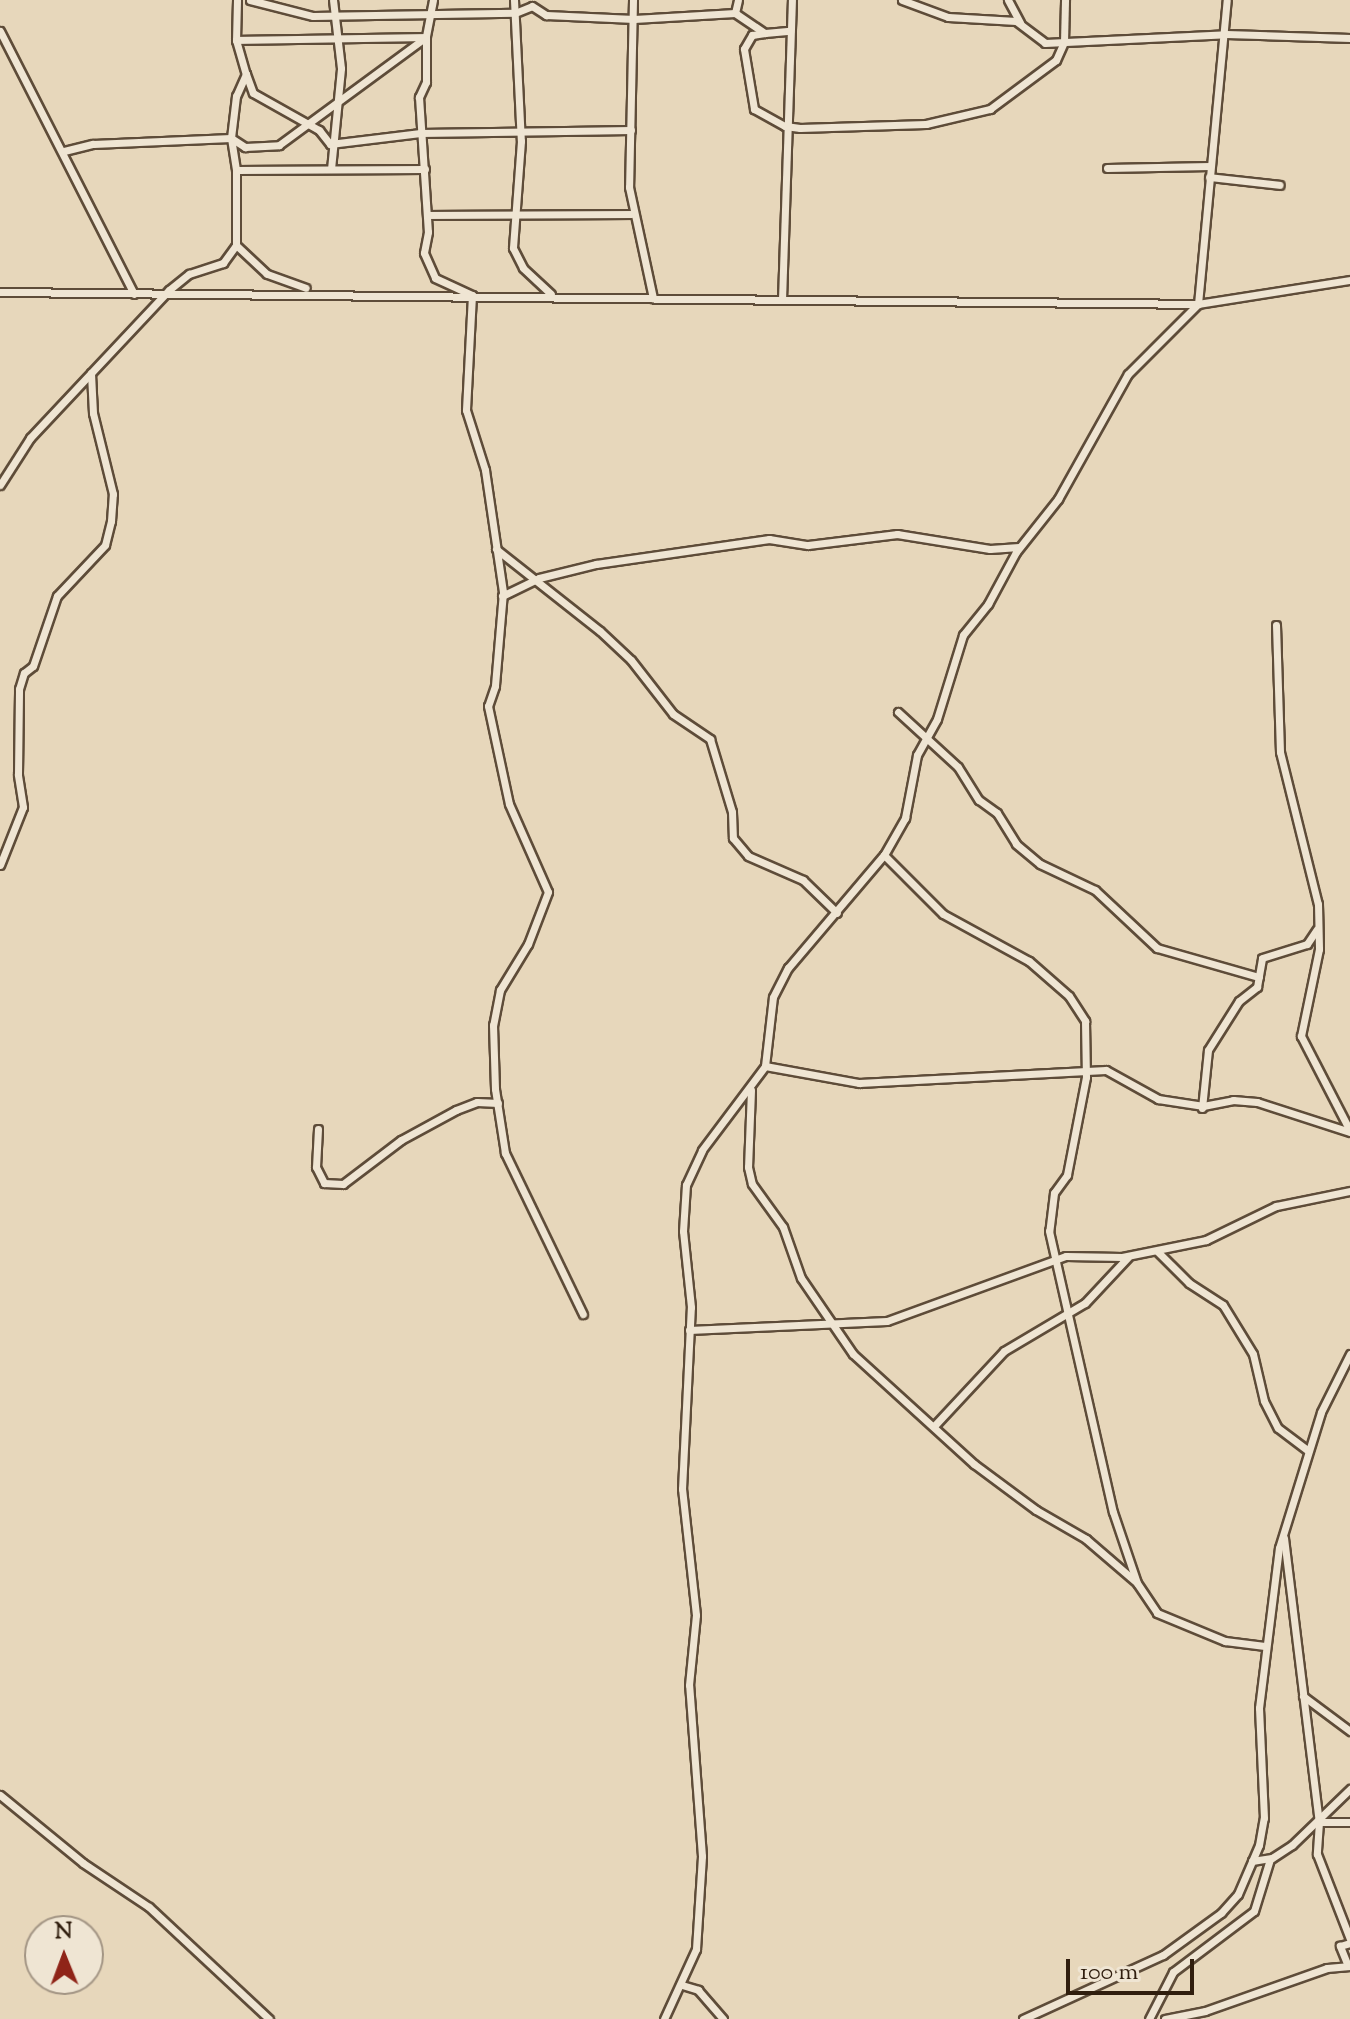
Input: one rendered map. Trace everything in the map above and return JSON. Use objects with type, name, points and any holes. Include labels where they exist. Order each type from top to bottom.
[{"type":"street","points":[[237,0],[236,40],[253,93],[304,125],[319,130],[330,144]]},
{"type":"street","points":[[250,0],[281,11],[334,16],[515,13],[532,6],[546,15],[634,19],[735,13],[765,33]]},
{"type":"street","points":[[331,169],[330,144],[341,68],[333,0]]},
{"type":"street","points":[[433,0],[433,13],[426,37],[420,133],[427,215],[424,253],[435,278],[472,295]]},
{"type":"street","points":[[514,0],[521,132],[516,260],[552,295]]},
{"type":"street","points":[[633,0],[631,214],[653,298]]},
{"type":"street","points":[[735,13],[738,0]]},
{"type":"street","points":[[782,300],[785,126],[792,0]]},
{"type":"street","points":[[902,0],[948,17],[1020,23]]},
{"type":"street","points":[[1008,0],[1020,23],[1034,39],[1064,42],[1226,34],[1350,38]]},
{"type":"street","points":[[790,31],[752,35],[744,49],[746,89],[754,109],[785,126],[926,124],[990,109],[1061,56],[1065,0]]},
{"type":"street","points":[[664,2019],[682,1985],[698,1940],[702,1856],[689,1685],[696,1615],[682,1489],[689,1330],[686,1185],[702,1150],[751,1090],[765,1066],[777,987],[796,956],[837,913],[884,855],[905,818],[915,762],[928,737],[956,649],[1019,547],[1058,499],[1128,374],[1198,304],[1227,0]]},
{"type":"street","points":[[0,31],[64,151],[134,294]]},
{"type":"street","points":[[236,40],[426,37]]},
{"type":"street","points":[[64,151],[93,144],[231,138],[245,147],[279,145],[304,125],[337,107],[426,37]]},
{"type":"street","points":[[0,485],[30,438],[169,290],[189,274],[223,263],[236,245],[236,170],[231,138],[236,96],[246,74]]},
{"type":"street","points":[[330,144],[420,133],[631,130]]},
{"type":"street","points":[[1107,168],[1210,166]]},
{"type":"street","points":[[236,170],[425,169]]},
{"type":"street","points":[[1209,177],[1280,185]]},
{"type":"street","points":[[427,215],[631,214]]},
{"type":"street","points":[[236,245],[267,274],[313,291]]},
{"type":"street","points":[[0,292],[134,294],[169,290],[313,291],[1198,304],[1350,280]]},
{"type":"street","points":[[472,295],[466,410],[482,456],[502,596],[495,686],[488,706],[509,804],[548,892],[496,1008],[495,1089],[505,1153],[583,1314]]},
{"type":"street","points":[[0,865],[23,807],[18,774],[19,689],[24,673],[33,666],[57,596],[105,545],[111,521],[113,494],[93,413],[91,373]]},
{"type":"street","points":[[502,596],[539,578],[596,564],[769,539],[808,545],[897,534],[990,549],[1019,547]]},
{"type":"street","points":[[495,547],[539,578],[631,660],[673,714],[710,739],[732,812],[733,838],[748,856],[790,872],[837,913]]},
{"type":"street","points":[[1276,625],[1280,752],[1315,885],[1319,923],[1319,949],[1301,1036],[1350,1132]]},
{"type":"street","points":[[898,712],[958,767],[979,800],[997,813],[1016,844],[1040,864],[1095,890],[1157,948],[1259,977]]},
{"type":"street","points":[[884,855],[943,914],[1018,953],[1069,996],[1085,1021],[1086,1072],[1067,1175],[1053,1196],[1049,1231],[1113,1512],[1137,1583],[1157,1613],[1170,1622],[1225,1641],[1265,1646]]},
{"type":"street","points":[[1202,1107],[1208,1050],[1239,1001],[1257,987],[1262,958],[1307,944],[1319,923]]},
{"type":"street","points":[[765,1066],[859,1083],[1106,1070],[1158,1099],[1202,1107],[1233,1100],[1257,1102],[1350,1132]]},
{"type":"street","points":[[318,1129],[316,1167],[324,1183],[343,1184],[401,1140],[484,1101],[495,1089]]},
{"type":"street","points":[[751,1090],[748,1167],[752,1184],[783,1227],[801,1278],[868,1370],[935,1425],[974,1464],[1036,1510],[1086,1539],[1137,1583]]},
{"type":"street","points":[[484,1101],[498,1103]]},
{"type":"street","points":[[689,1330],[887,1321],[1071,1255],[1128,1257],[1157,1251],[1212,1238],[1276,1206],[1350,1191]]},
{"type":"street","points":[[1157,1251],[1189,1283],[1223,1305],[1253,1354],[1264,1401],[1278,1428],[1308,1451]]},
{"type":"street","points":[[935,1425],[1004,1351],[1093,1295],[1128,1257]]},
{"type":"street","points":[[1023,2019],[1191,1937],[1238,1894],[1252,1861],[1264,1818],[1259,1708],[1265,1646],[1283,1534],[1308,1451],[1350,1354]]},
{"type":"street","points":[[1165,2019],[1349,1966],[1340,1946],[1350,1941],[1317,1854],[1319,1822],[1283,1534]]},
{"type":"street","points":[[1303,1696],[1350,1731]]},
{"type":"street","points":[[1252,1861],[1270,1859],[1319,1822],[1350,1789]]},
{"type":"street","points":[[0,1795],[83,1863],[149,1907],[269,2019]]},
{"type":"street","points":[[1319,1822],[1350,1822]]},
{"type":"street","points":[[1149,2019],[1173,1972],[1254,1911],[1270,1859]]},
{"type":"street","points":[[1340,1910],[1350,1907]]},
{"type":"street","points":[[682,1985],[698,1990],[723,2019]]}]
